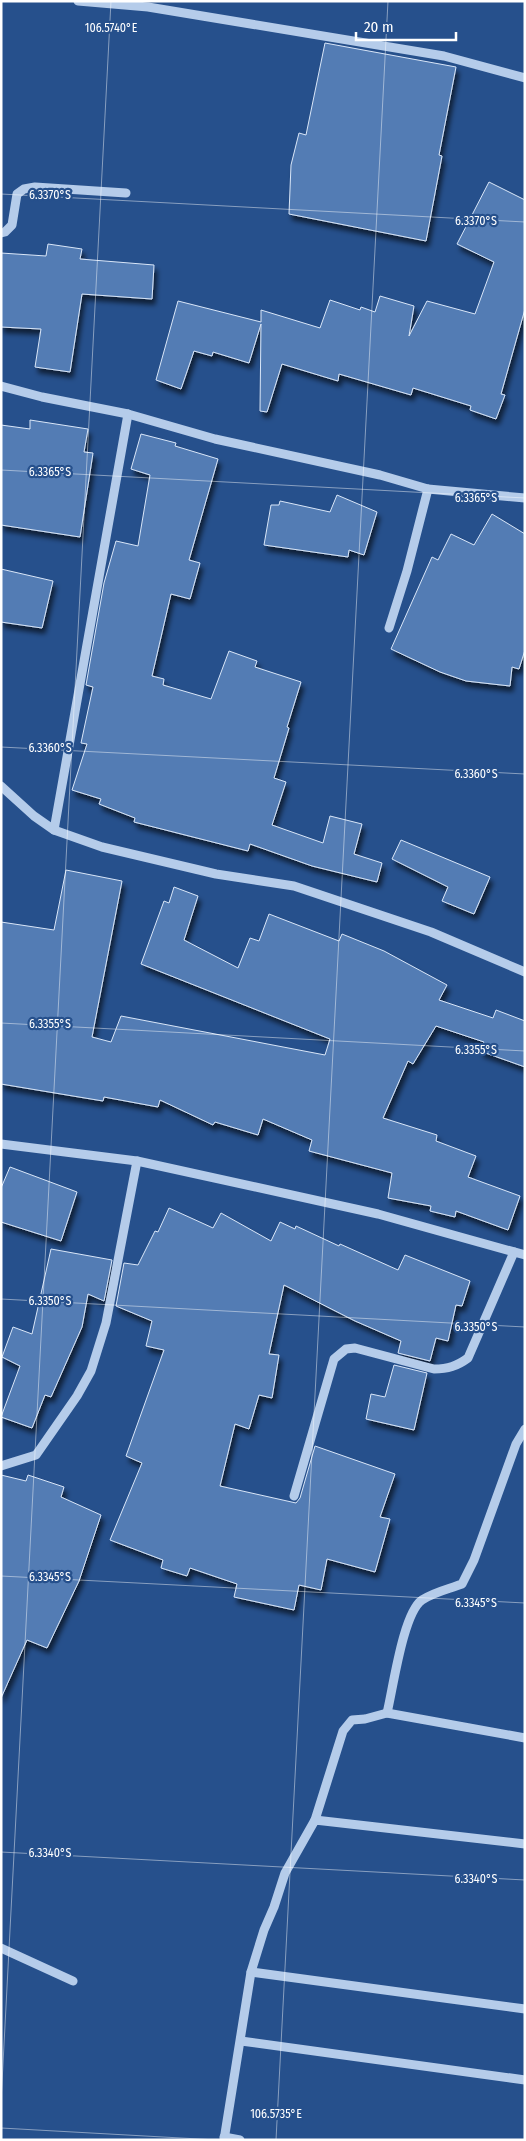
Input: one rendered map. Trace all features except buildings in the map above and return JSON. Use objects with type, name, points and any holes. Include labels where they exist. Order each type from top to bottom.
[{"type":"street","points":[[78,1],[148,7],[444,56],[525,78]]},
{"type":"street","points":[[1,233],[12,225],[17,194],[24,189],[35,187],[126,194]]},
{"type":"street","points":[[1,386],[42,397],[128,414],[214,438],[344,466],[428,489],[525,498]]},
{"type":"street","points":[[54,830],[128,414]]},
{"type":"street","points":[[389,628],[407,571],[428,489]]},
{"type":"street","points":[[1,786],[34,816],[54,830],[102,847],[216,874],[294,886],[431,932],[525,972]]},
{"type":"street","points":[[1,1144],[137,1161],[378,1214],[525,1255]]},
{"type":"street","points":[[1,1466],[36,1455],[77,1396],[91,1371],[106,1323],[137,1161]]},
{"type":"street","points":[[294,1496],[334,1360],[346,1349],[355,1348],[434,1369],[444,1369],[461,1363],[468,1358],[514,1252]]},
{"type":"street","points":[[387,1713],[408,1619],[421,1601],[438,1592],[462,1584],[474,1560],[516,1444],[525,1429]]},
{"type":"street","points":[[240,2140],[224,2139],[251,1972],[285,1873],[315,1820],[342,1731],[352,1720],[365,1719],[387,1713],[525,1738]]},
{"type":"street","points":[[315,1820],[525,1844]]},
{"type":"street","points":[[1,1948],[73,1981]]},
{"type":"street","points":[[251,1972],[525,2009]]},
{"type":"street","points":[[240,2042],[525,2080]]}]
